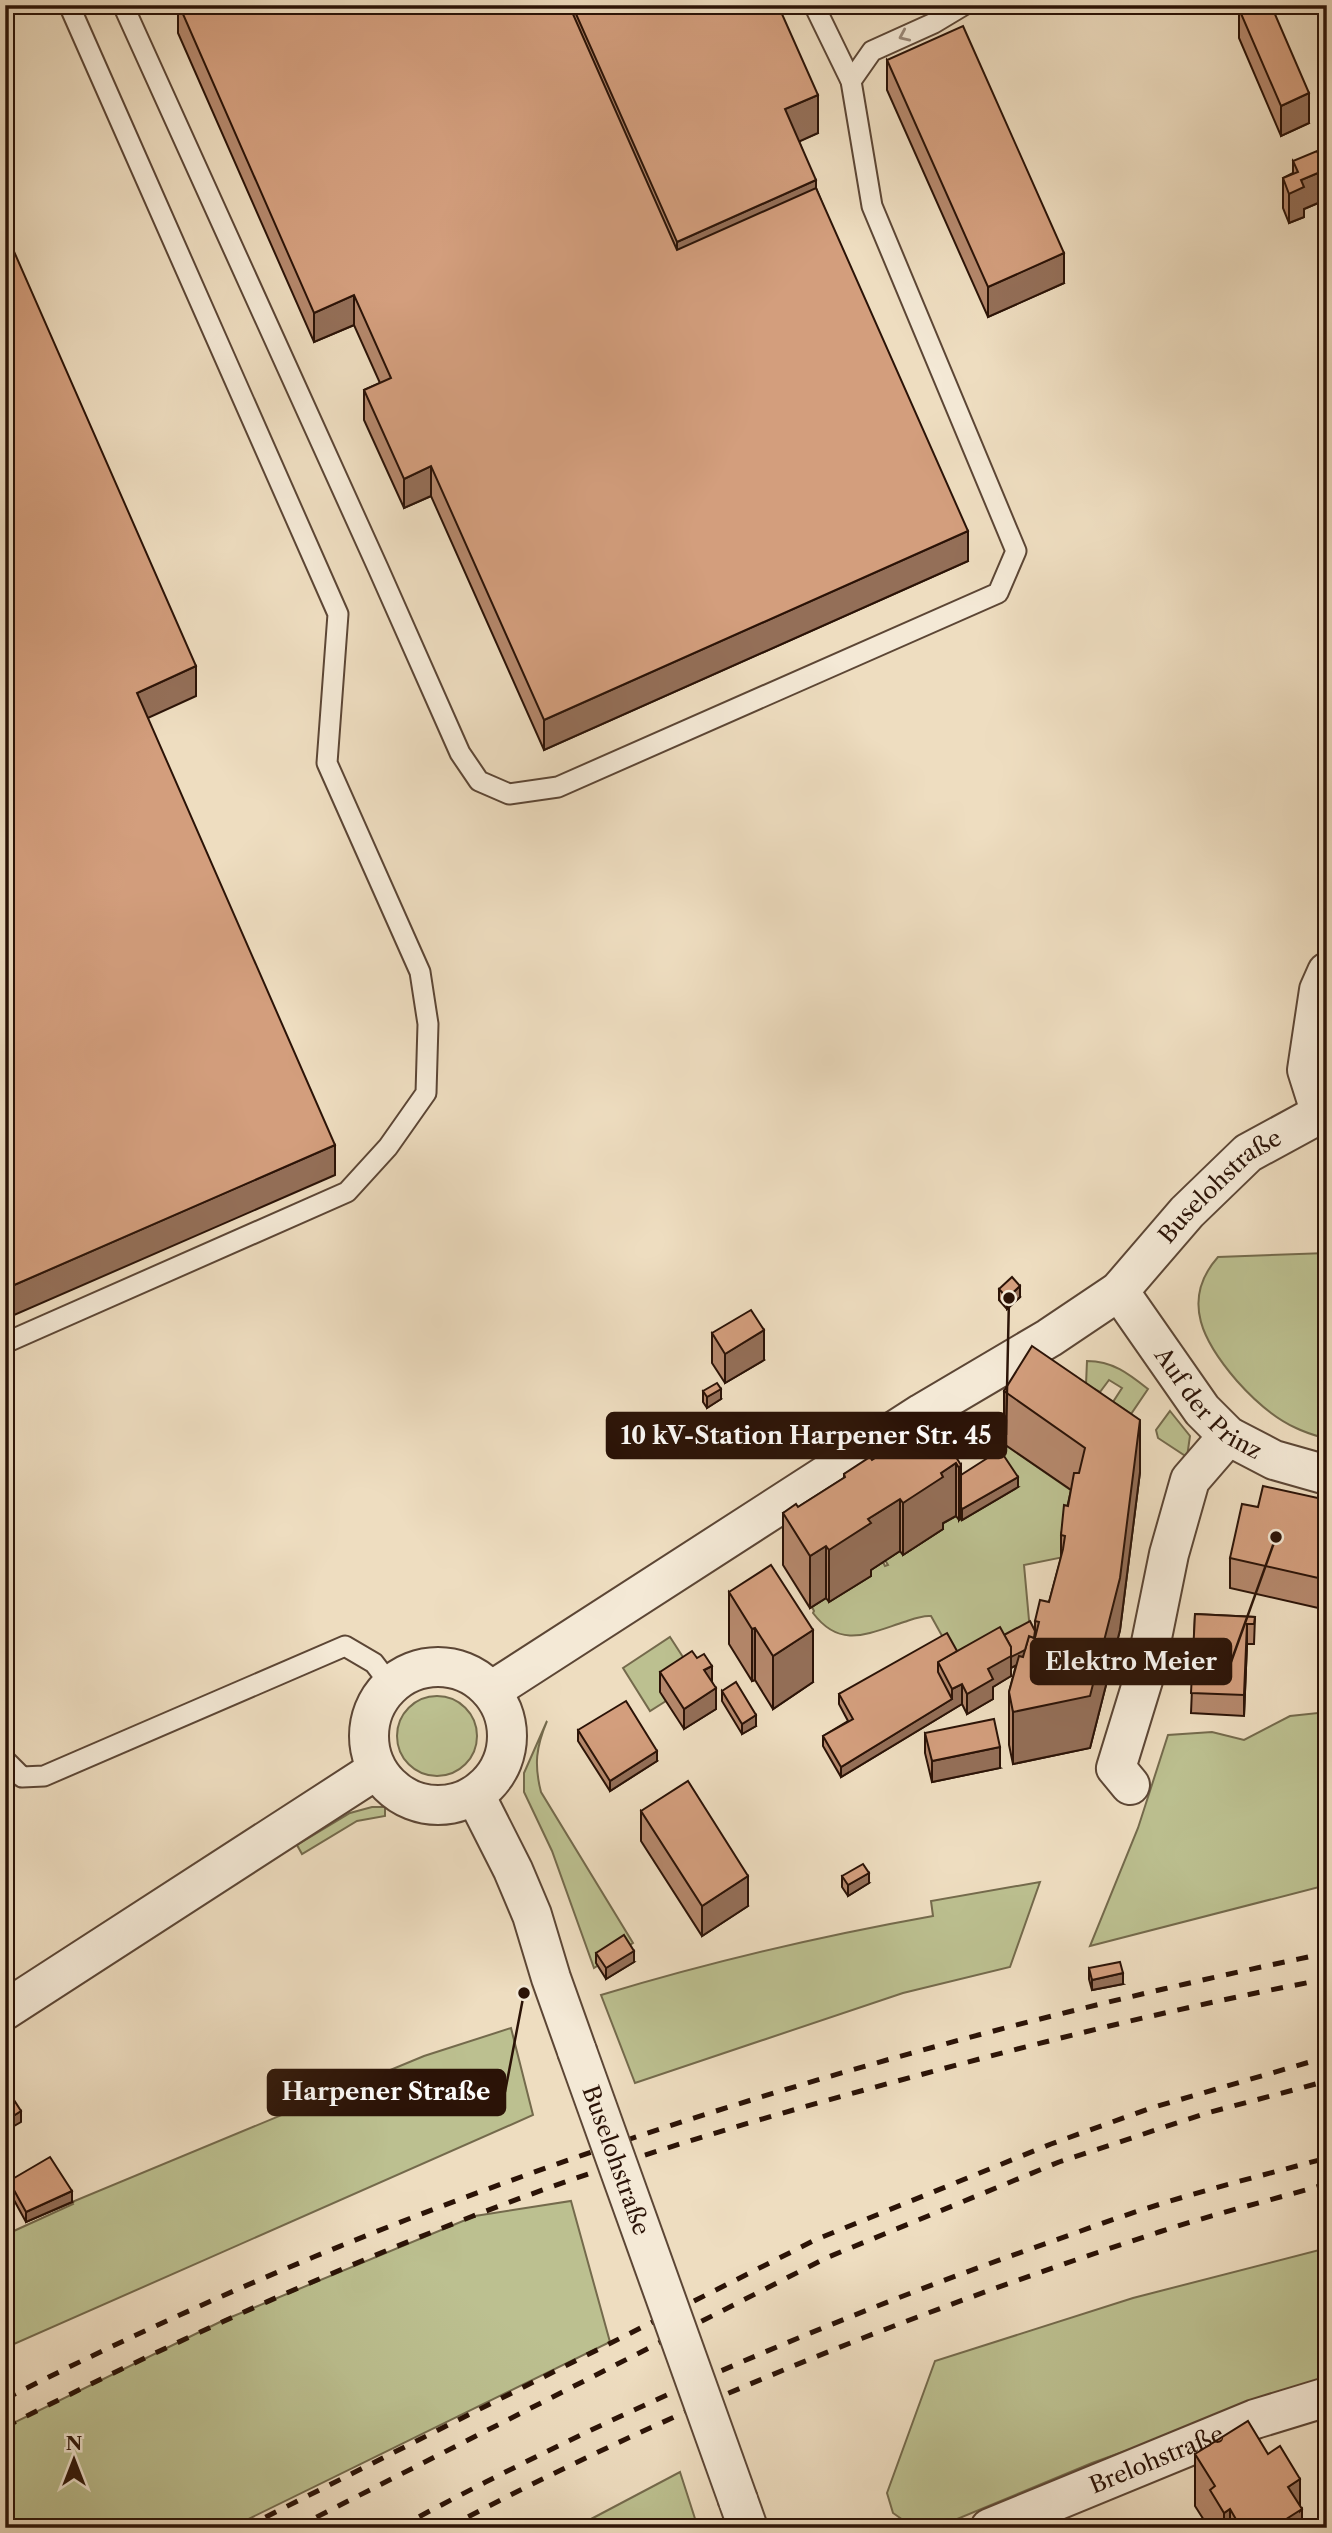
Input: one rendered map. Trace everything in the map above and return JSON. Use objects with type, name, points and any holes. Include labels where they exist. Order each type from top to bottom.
[{"type":"street","name":"Buselohstraße","points":[[491,1691],[922,1413],[1049,1338],[1119,1291],[1187,1212],[1248,1153],[1324,1110],[1307,1070],[1319,990],[1327,972]]},
{"type":"street","name":"Auf der Prinz","points":[[1119,1291],[1202,1410],[1227,1436],[1266,1457],[1327,1475]]},
{"type":"street","points":[[1130,1785],[1116,1768],[1144,1677],[1169,1553],[1190,1480],[1227,1436]]},
{"type":"street","points":[[430,1666],[453,1668],[473,1676],[491,1691],[504,1717],[507,1746],[501,1766],[489,1784],[475,1795],[453,1804],[431,1805],[409,1800],[389,1786],[376,1770],[368,1746],[369,1724],[376,1702],[390,1684],[409,1672],[430,1666]]},
{"type":"street","points":[[5,2010],[376,1770]]},
{"type":"street","name":"Buselohstraße","points":[[475,1795],[513,1870],[532,1915],[551,1978],[743,2514]]},
{"type":"street","name":"Brelohstraße","points":[[990,2528],[1255,2419],[1327,2397]]},
{"type":"lane","points":[[5,1343],[347,1192],[388,1147],[426,1093],[428,1024],[420,972],[327,763],[338,614],[69,5]]},
{"type":"lane","points":[[123,5],[460,753],[479,781],[509,794],[558,787],[998,593],[1016,551],[872,206],[851,81],[814,5]]},
{"type":"lane","points":[[851,81],[872,51],[934,23],[964,5]]},
{"type":"lane","points":[[5,1760],[22,1777],[44,1776],[345,1646],[374,1663],[390,1684]]},
{"type":"green space","points":[[1327,1253],[1327,1439],[1300,1430],[1280,1419],[1243,1388],[1215,1352],[1201,1322],[1198,1306],[1206,1273],[1218,1257]]},
{"type":"green space","points":[[1087,1361],[1113,1366],[1148,1389],[1131,1414],[1113,1402],[1122,1388],[1109,1380],[1100,1392],[1086,1385]]},
{"type":"green space","points":[[1170,1411],[1190,1436],[1187,1457],[1158,1438],[1156,1430]]},
{"type":"green space","points":[[1004,1444],[1085,1500],[1064,1557],[1024,1565],[1030,1631],[961,1670],[931,1616],[855,1636],[833,1631],[823,1624],[813,1613],[812,1607],[883,1562],[885,1566],[888,1565],[885,1560],[900,1551],[903,1555],[943,1529],[941,1525],[956,1516],[961,1520],[1017,1487],[1000,1460]]},
{"type":"green space","points":[[670,1637],[692,1671],[661,1692],[666,1701],[650,1711],[623,1668]]},
{"type":"green space","points":[[437,1696],[452,1699],[465,1708],[474,1721],[477,1736],[474,1751],[465,1764],[452,1773],[437,1776],[422,1773],[409,1764],[400,1751],[397,1736],[400,1721],[409,1708],[422,1699]]},
{"type":"green space","points":[[1327,1712],[1327,1885],[1090,1946],[1138,1828],[1168,1735],[1212,1732],[1244,1740],[1290,1716]]},
{"type":"green space","points":[[547,1721],[537,1756],[541,1792],[633,1943],[594,1968],[552,1851],[524,1792],[524,1773]]},
{"type":"green space","points":[[372,1807],[385,1807],[385,1816],[357,1821],[302,1854],[297,1845],[350,1813]]},
{"type":"green space","points":[[1040,1882],[1010,1967],[903,1993],[635,2083],[601,1995],[766,1951],[933,1916],[931,1901]]},
{"type":"green space","points":[[511,2028],[533,2115],[5,2348],[5,2235],[73,2204],[72,2202],[424,2056]]},
{"type":"green space","points":[[571,2201],[610,2342],[230,2528],[5,2528],[5,2427],[224,2320],[475,2216]]},
{"type":"green space","points":[[1327,2248],[1327,2379],[1092,2463],[950,2522],[913,2527],[893,2513],[887,2493],[935,2361],[1133,2298]]},
{"type":"green space","points":[[680,2472],[698,2528],[574,2528]]},
{"type":"building","points":[[179,5],[569,5],[677,250],[816,188],[968,531],[544,720],[431,466],[404,479],[364,390],[391,378],[354,295],[314,313]]},
{"type":"building","points":[[572,5],[778,5],[818,95],[785,109],[816,180],[677,242]]},
{"type":"building","points":[[1247,5],[1271,5],[1309,93],[1281,106],[1239,9]]},
{"type":"building","points":[[963,26],[1064,253],[988,287],[887,60]]},
{"type":"building","points":[[1317,151],[1325,170],[1301,180],[1304,187],[1289,194],[1283,178],[1298,172],[1293,161]]},
{"type":"building","points":[[5,231],[196,666],[137,693],[335,1145],[5,1289]]},
{"type":"building","points":[[1012,1277],[1020,1286],[1007,1298],[999,1289]]},
{"type":"building","points":[[751,1310],[764,1330],[725,1354],[712,1333]]},
{"type":"building","points":[[1032,1346],[1140,1420],[1120,1578],[1090,1696],[1013,1712],[1009,1692],[1019,1656],[1023,1657],[1029,1636],[1035,1638],[1039,1622],[1035,1621],[1040,1600],[1049,1602],[1063,1549],[1065,1536],[1061,1535],[1064,1505],[1068,1506],[1074,1473],[1079,1473],[1085,1448],[1004,1391]]},
{"type":"building","points":[[717,1383],[721,1389],[707,1397],[703,1391]]},
{"type":"building","points":[[931,1418],[961,1465],[959,1468],[956,1463],[941,1473],[943,1477],[903,1503],[900,1499],[868,1519],[871,1523],[829,1550],[826,1546],[810,1556],[783,1513],[796,1504],[798,1507],[845,1477],[844,1474],[870,1457],[872,1460],[919,1430],[917,1428]]},
{"type":"building","points":[[1000,1450],[1018,1477],[962,1509],[961,1475]]},
{"type":"building","points":[[1263,1486],[1327,1500],[1327,1580],[1230,1558],[1242,1504],[1258,1507]]},
{"type":"building","points":[[771,1565],[813,1630],[773,1656],[729,1592]]},
{"type":"building","points":[[1195,1614],[1255,1617],[1254,1624],[1247,1624],[1244,1695],[1191,1693]]},
{"type":"building","points":[[1030,1621],[1035,1631],[1034,1638],[1029,1636],[1025,1650],[1011,1657],[1011,1647],[1004,1635]]},
{"type":"building","points":[[1000,1627],[1011,1647],[1011,1656],[988,1669],[993,1679],[967,1694],[962,1684],[952,1689],[938,1662]]},
{"type":"building","points":[[947,1633],[957,1651],[938,1662],[938,1672],[952,1699],[841,1767],[823,1736],[853,1719],[839,1694]]},
{"type":"building","points":[[692,1651],[697,1658],[704,1654],[712,1666],[704,1670],[716,1688],[684,1709],[660,1672]]},
{"type":"building","points":[[736,1682],[756,1715],[742,1724],[722,1691]]},
{"type":"building","points":[[626,1701],[657,1751],[610,1781],[578,1730]]},
{"type":"building","points":[[994,1719],[1000,1747],[932,1761],[925,1733]]},
{"type":"building","points":[[688,1781],[748,1876],[702,1906],[641,1811]]},
{"type":"building","points":[[863,1864],[869,1873],[848,1885],[842,1876]]},
{"type":"building","points":[[624,1935],[634,1951],[606,1968],[596,1953]]},
{"type":"building","points":[[1120,1962],[1123,1973],[1092,1980],[1089,1968]]},
{"type":"building","points":[[5,2086],[21,2111],[7,2120],[5,2118]]},
{"type":"building","points":[[50,2157],[72,2191],[26,2212],[9,2181]]},
{"type":"building","points":[[1248,2421],[1268,2454],[1280,2446],[1300,2479],[1288,2487],[1302,2509],[1272,2528],[1241,2528],[1230,2509],[1224,2513],[1210,2490],[1215,2486],[1195,2454]]},
{"type":"railway","points":[[5,2399],[162,2323],[323,2253],[486,2190],[651,2132],[818,2080],[986,2033],[1327,1953]]},
{"type":"railway","points":[[5,2427],[178,2342],[295,2289],[473,2216],[582,2176],[748,2123],[967,2062],[1172,2011],[1327,1979]]},
{"type":"railway","points":[[244,2528],[815,2240],[1051,2144],[1151,2108],[1327,2057]]},
{"type":"railway","points":[[295,2528],[826,2258],[1059,2162],[1207,2113],[1327,2081]]},
{"type":"railway","points":[[398,2528],[631,2411],[870,2309],[1133,2213],[1327,2158]]},
{"type":"railway","points":[[447,2528],[533,2484],[708,2402],[886,2329],[1159,2232],[1327,2184]]},
{"type":"place","name":"10 kV-Station Harpener Str. 45","points":[[1009,1298]]},
{"type":"place","name":"Elektro Meier","points":[[1276,1537]]},
{"type":"place","name":"Harpener Straße","points":[[524,1993]]}]
